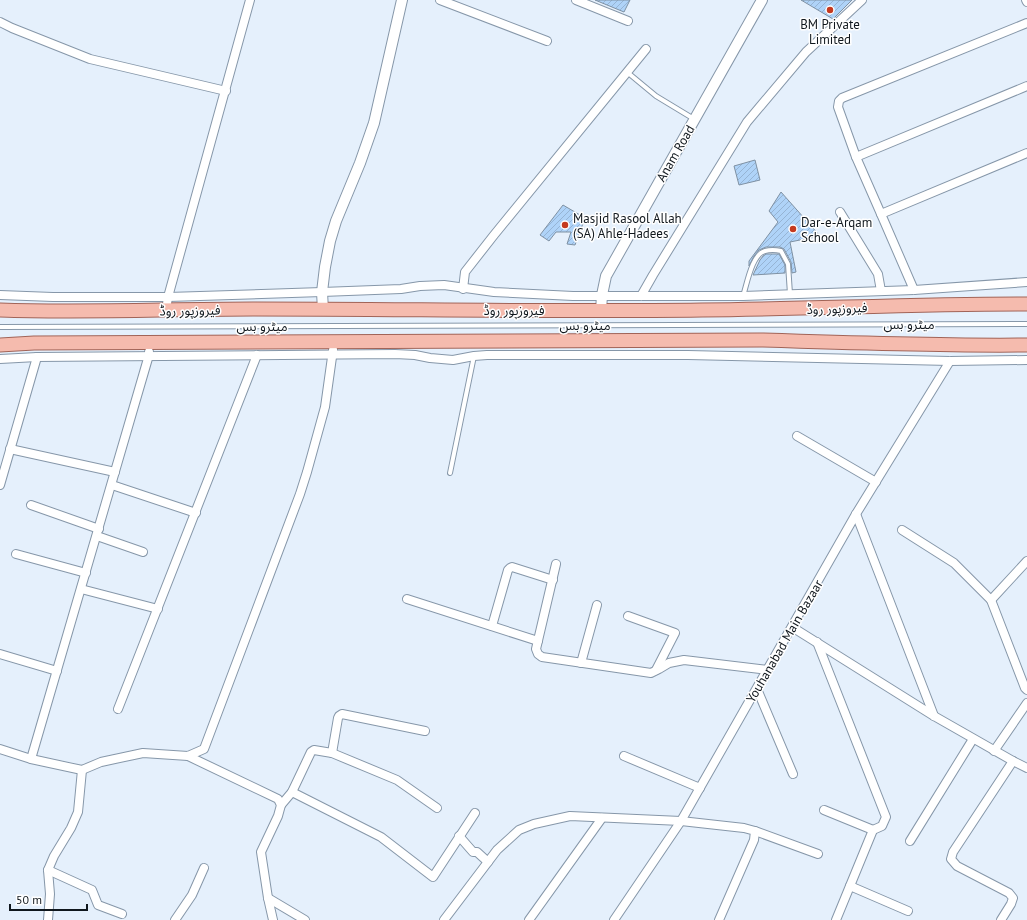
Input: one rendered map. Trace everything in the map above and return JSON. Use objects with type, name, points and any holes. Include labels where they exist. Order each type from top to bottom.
[{"type":"main road","name":"فیروزپور روڈ","points":[[0,310],[45,312],[252,309],[601,311],[800,309],[890,305],[1027,304]]},
{"type":"main road","points":[[0,344],[34,343],[149,349],[334,342],[761,340],[877,344],[1027,345]]},
{"type":"street","points":[[166,311],[168,297],[250,0]]},
{"type":"street","points":[[323,310],[322,292],[330,241],[336,221],[360,164],[374,123],[402,0]]},
{"type":"street","points":[[440,0],[547,41]]},
{"type":"street","points":[[576,0],[628,21]]},
{"type":"street","name":"Anam Road","points":[[601,311],[602,295],[606,276],[762,0]]},
{"type":"street","points":[[642,296],[653,275],[746,122],[806,52],[862,0]]},
{"type":"street","points":[[0,22],[90,59],[226,90]]},
{"type":"street","points":[[914,290],[856,157],[838,107],[839,101],[842,98],[1027,23]]},
{"type":"street","points":[[463,289],[465,272],[646,49]]},
{"type":"street","points":[[856,157],[1027,86]]},
{"type":"street","points":[[881,214],[1027,154]]},
{"type":"street","points":[[840,212],[878,274],[881,291]]},
{"type":"street","points":[[0,295],[53,297],[168,297],[401,289],[420,286],[444,285],[463,289],[494,292],[573,296],[743,296],[914,290],[1027,282]]},
{"type":"street","points":[[799,294],[800,309]]},
{"type":"street","points":[[702,296],[703,310]]},
{"type":"street","points":[[188,756],[204,749],[300,494],[325,408],[334,342]]},
{"type":"street","points":[[31,759],[116,472],[149,349]]},
{"type":"street","points":[[0,359],[149,349],[257,355],[415,355],[453,360],[474,356],[688,355],[950,361],[1027,360]]},
{"type":"street","points":[[118,709],[257,355]]},
{"type":"street","points":[[0,485],[37,357]]},
{"type":"street","name":"Youhanabad Main Bazaar","points":[[614,920],[681,821],[856,514],[950,361]]},
{"type":"street","points":[[796,436],[876,482]]},
{"type":"street","points":[[10,449],[116,472]]},
{"type":"street","points":[[112,485],[196,513]]},
{"type":"street","points":[[31,505],[143,552]]},
{"type":"street","points":[[856,514],[934,716]]},
{"type":"street","points":[[902,530],[954,563],[991,600],[1027,690]]},
{"type":"street","points":[[16,554],[86,573]]},
{"type":"street","points":[[991,600],[1027,561]]},
{"type":"street","points":[[556,564],[536,650],[542,657],[651,673],[669,663],[684,660],[768,670]]},
{"type":"street","points":[[492,626],[508,570],[510,568],[512,567],[553,580]]},
{"type":"street","points":[[81,588],[158,609]]},
{"type":"street","points":[[407,599],[538,641]]},
{"type":"street","points":[[581,663],[597,605]]},
{"type":"street","points":[[628,616],[675,633],[656,671]]},
{"type":"street","points":[[792,627],[934,716],[994,751],[1027,768]]},
{"type":"street","points":[[817,642],[886,817],[882,826],[873,830],[836,920]]},
{"type":"street","points":[[0,654],[57,671]]},
{"type":"street","points":[[757,688],[794,774]]},
{"type":"street","points":[[994,751],[1027,702]]},
{"type":"street","points":[[332,753],[338,718],[342,714],[425,731]]},
{"type":"street","points":[[910,841],[973,739]]},
{"type":"street","points":[[0,749],[31,759],[82,770],[101,762],[143,753],[188,756],[278,799],[281,805]]},
{"type":"street","points":[[273,920],[261,852],[278,816],[281,805],[292,792],[311,752],[314,750],[332,753],[397,780],[438,808]]},
{"type":"street","points":[[624,756],[700,788]]},
{"type":"street","points":[[1001,920],[1013,898],[1009,893],[957,866],[951,859],[953,852],[1013,761]]},
{"type":"street","points":[[48,920],[50,894],[48,870],[78,812],[82,770]]},
{"type":"street","points":[[292,792],[381,838],[433,878],[475,813]]},
{"type":"street","points":[[824,810],[873,830]]},
{"type":"street","points":[[444,920],[497,850],[519,830],[534,824],[570,816],[681,821],[744,828],[818,854]]},
{"type":"street","points":[[529,920],[602,818]]},
{"type":"street","points":[[719,920],[754,840],[755,831]]},
{"type":"street","points":[[459,836],[473,852],[477,852],[488,862]]},
{"type":"street","points":[[175,920],[192,895],[204,868]]},
{"type":"street","points":[[48,870],[92,890],[98,905],[122,914]]},
{"type":"street","points":[[850,886],[908,911]]},
{"type":"street","points":[[268,898],[305,920]]},
{"type":"lane","points":[[627,72],[656,96],[695,119]]},
{"type":"lane","points":[[743,296],[752,267],[757,257],[763,251],[776,250],[781,251],[788,264],[790,294]]},
{"type":"lane","name":"میٹرو بس","points":[[0,327],[1027,324]]},
{"type":"lane","points":[[450,473],[474,356]]},
{"type":"building","points":[[595,0],[630,0],[624,12]]},
{"type":"building","name":"BM Private Limited","points":[[801,0],[852,0],[833,19]]},
{"type":"building","points":[[755,160],[760,180],[739,185],[734,166]]},
{"type":"building","name":"Dar-e-Arqam School","points":[[781,192],[820,236],[790,242],[796,272],[792,273],[791,262],[784,249],[780,247],[766,247],[759,250],[749,266],[749,261],[778,222],[769,211]]},
{"type":"building","name":"Masjid Rasool Allah (SA) Ahle-Hadees","points":[[563,205],[585,218],[575,245],[567,244],[571,232],[556,232],[549,241],[540,235]]},
{"type":"building","points":[[766,254],[779,254],[785,265],[785,273],[753,275],[760,260]]},
{"type":"place","name":"BM Private Limited","points":[[830,10]]},
{"type":"place","name":"Masjid Rasool Allah (SA) Ahle-Hadees","points":[[565,225]]},
{"type":"place","name":"Dar-e-Arqam School","points":[[793,229]]}]
